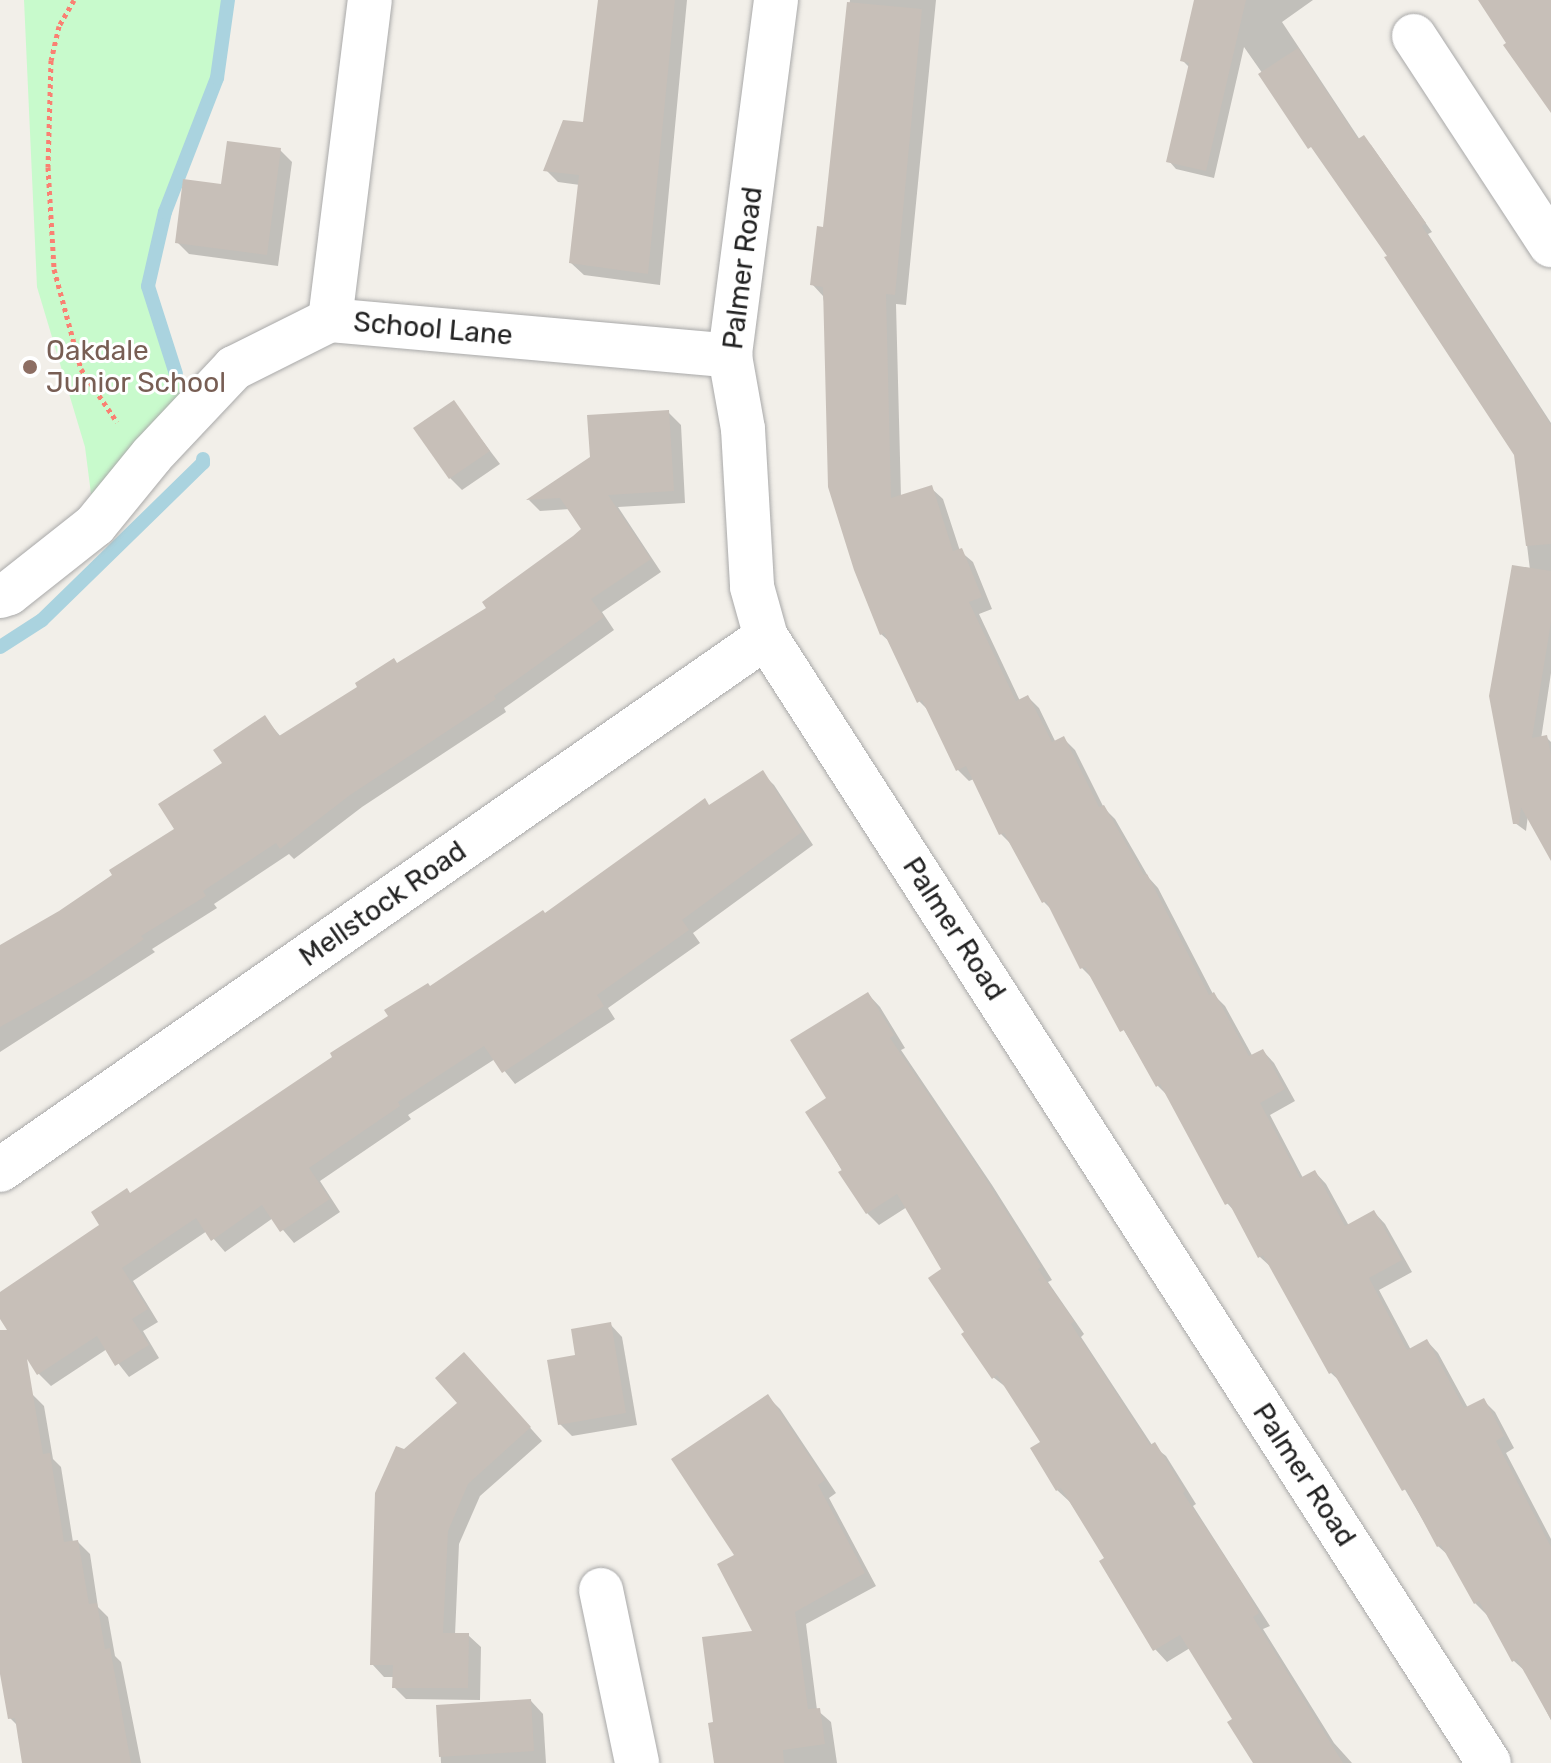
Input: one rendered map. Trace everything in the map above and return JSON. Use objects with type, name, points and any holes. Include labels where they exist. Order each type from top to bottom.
[{"type":"street","points":[[330,320],[370,0]]},
{"type":"street","name":"Palmer Road","points":[[776,0],[730,356],[743,429],[752,587],[766,637],[1489,1763]]},
{"type":"street","points":[[1414,36],[1551,245]]},
{"type":"street","name":"School Lane","points":[[0,596],[95,525],[152,455],[234,368],[330,320],[730,356]]},
{"type":"street","name":"Mellstock Road","points":[[0,1170],[766,637]]},
{"type":"street","points":[[601,1590],[637,1763]]},
{"type":"path","points":[[74,0],[59,26],[51,60],[48,167],[54,269],[81,369],[110,415],[152,455]]},
{"type":"green space","points":[[24,0],[228,0],[217,78],[165,212],[148,286],[190,415],[95,525],[85,447],[37,287]]},
{"type":"building","points":[[598,0],[675,0],[648,274],[569,263],[579,175],[543,171],[563,120],[583,122]]},
{"type":"building","points":[[1194,0],[1246,0],[1206,171],[1166,162],[1189,63],[1180,61]]},
{"type":"building","points":[[1478,0],[1551,0],[1551,113],[1503,45],[1506,43]]},
{"type":"building","points":[[847,2],[922,9],[895,295],[886,294],[891,498],[932,485],[953,551],[962,548],[982,597],[969,602],[1016,701],[1028,695],[1052,742],[1064,736],[1099,807],[1104,805],[1144,875],[1147,874],[1209,995],[1214,992],[1249,1056],[1263,1049],[1285,1089],[1260,1103],[1300,1178],[1315,1170],[1345,1226],[1374,1210],[1402,1260],[1369,1278],[1407,1350],[1427,1339],[1464,1408],[1484,1398],[1504,1436],[1496,1441],[1551,1547],[1551,1720],[1517,1659],[1512,1662],[1479,1601],[1474,1604],[1441,1545],[1437,1547],[1406,1489],[1402,1491],[1333,1372],[1329,1374],[1263,1255],[1258,1258],[1229,1203],[1225,1205],[1160,1084],[1156,1087],[1124,1030],[1120,1032],[1085,967],[1080,969],[1046,901],[1042,903],[1004,833],[999,835],[966,766],[956,771],[922,700],[917,703],[884,633],[880,635],[854,570],[828,487],[823,287],[810,285],[817,226],[823,227]]},
{"type":"building","points":[[1298,48],[1358,139],[1364,135],[1426,223],[1422,226],[1551,425],[1551,544],[1526,546],[1514,455],[1384,257],[1387,256],[1311,147],[1308,149],[1258,74]]},
{"type":"building","points":[[227,141],[281,148],[267,255],[175,243],[183,179],[221,184]]},
{"type":"building","points":[[454,400],[490,451],[449,479],[413,428]]},
{"type":"building","points":[[669,410],[674,491],[608,495],[651,559],[591,599],[604,617],[494,696],[496,699],[350,795],[280,849],[276,843],[203,891],[206,896],[141,936],[144,939],[89,977],[0,1027],[0,945],[59,911],[112,875],[109,870],[174,829],[158,804],[222,763],[213,750],[265,715],[279,736],[357,687],[355,683],[394,658],[397,663],[486,608],[482,602],[581,529],[560,498],[526,500],[590,457],[587,415]]},
{"type":"building","points":[[1512,565],[1551,571],[1551,622],[1532,738],[1547,735],[1551,755],[1551,861],[1521,807],[1519,824],[1513,824],[1489,696]]},
{"type":"building","points":[[763,770],[802,832],[682,920],[689,930],[597,995],[604,1006],[502,1073],[484,1046],[398,1102],[400,1106],[309,1168],[330,1199],[280,1232],[262,1205],[211,1241],[196,1218],[122,1268],[148,1309],[132,1319],[149,1345],[115,1366],[97,1336],[37,1375],[27,1359],[43,1454],[50,1453],[64,1542],[78,1540],[89,1604],[97,1603],[105,1649],[110,1648],[131,1763],[22,1763],[15,1718],[8,1719],[0,1674],[0,1330],[7,1330],[0,1319],[0,1292],[99,1225],[91,1212],[127,1188],[130,1193],[332,1057],[330,1053],[388,1016],[384,1010],[428,983],[430,986],[543,910],[545,913],[705,798],[709,805]]},
{"type":"building","points":[[868,992],[894,1035],[890,1038],[980,1170],[1041,1267],[1038,1269],[1074,1321],[1071,1324],[1150,1445],[1155,1442],[1185,1491],[1183,1493],[1259,1613],[1253,1617],[1343,1763],[1253,1763],[1227,1722],[1232,1719],[1180,1635],[1153,1651],[1099,1561],[1104,1558],[1061,1488],[1056,1491],[1030,1448],[1040,1442],[997,1375],[992,1379],[961,1334],[964,1332],[928,1278],[941,1269],[897,1194],[866,1214],[838,1172],[842,1170],[805,1112],[826,1098],[790,1040]]},
{"type":"building","points":[[611,1322],[626,1413],[558,1425],[547,1360],[575,1355],[571,1329]]},
{"type":"building","points":[[464,1352],[531,1427],[468,1484],[448,1531],[443,1633],[469,1633],[468,1688],[392,1688],[393,1665],[370,1665],[375,1493],[396,1446],[404,1449],[457,1403],[435,1378]]},
{"type":"building","points":[[768,1394],[825,1480],[818,1485],[865,1573],[795,1612],[808,1709],[820,1708],[825,1744],[783,1750],[784,1763],[714,1763],[708,1723],[713,1722],[702,1637],[752,1631],[717,1564],[734,1555],[671,1459]]},
{"type":"building","points":[[531,1699],[534,1751],[439,1757],[436,1705]]},
{"type":"waterway","points":[[176,374],[148,286],[165,212],[217,78],[228,0]]},
{"type":"waterway","points":[[0,647],[42,620],[203,463],[203,459]]},
{"type":"place","name":"Oakdale Junior School","points":[[30,367]]}]
